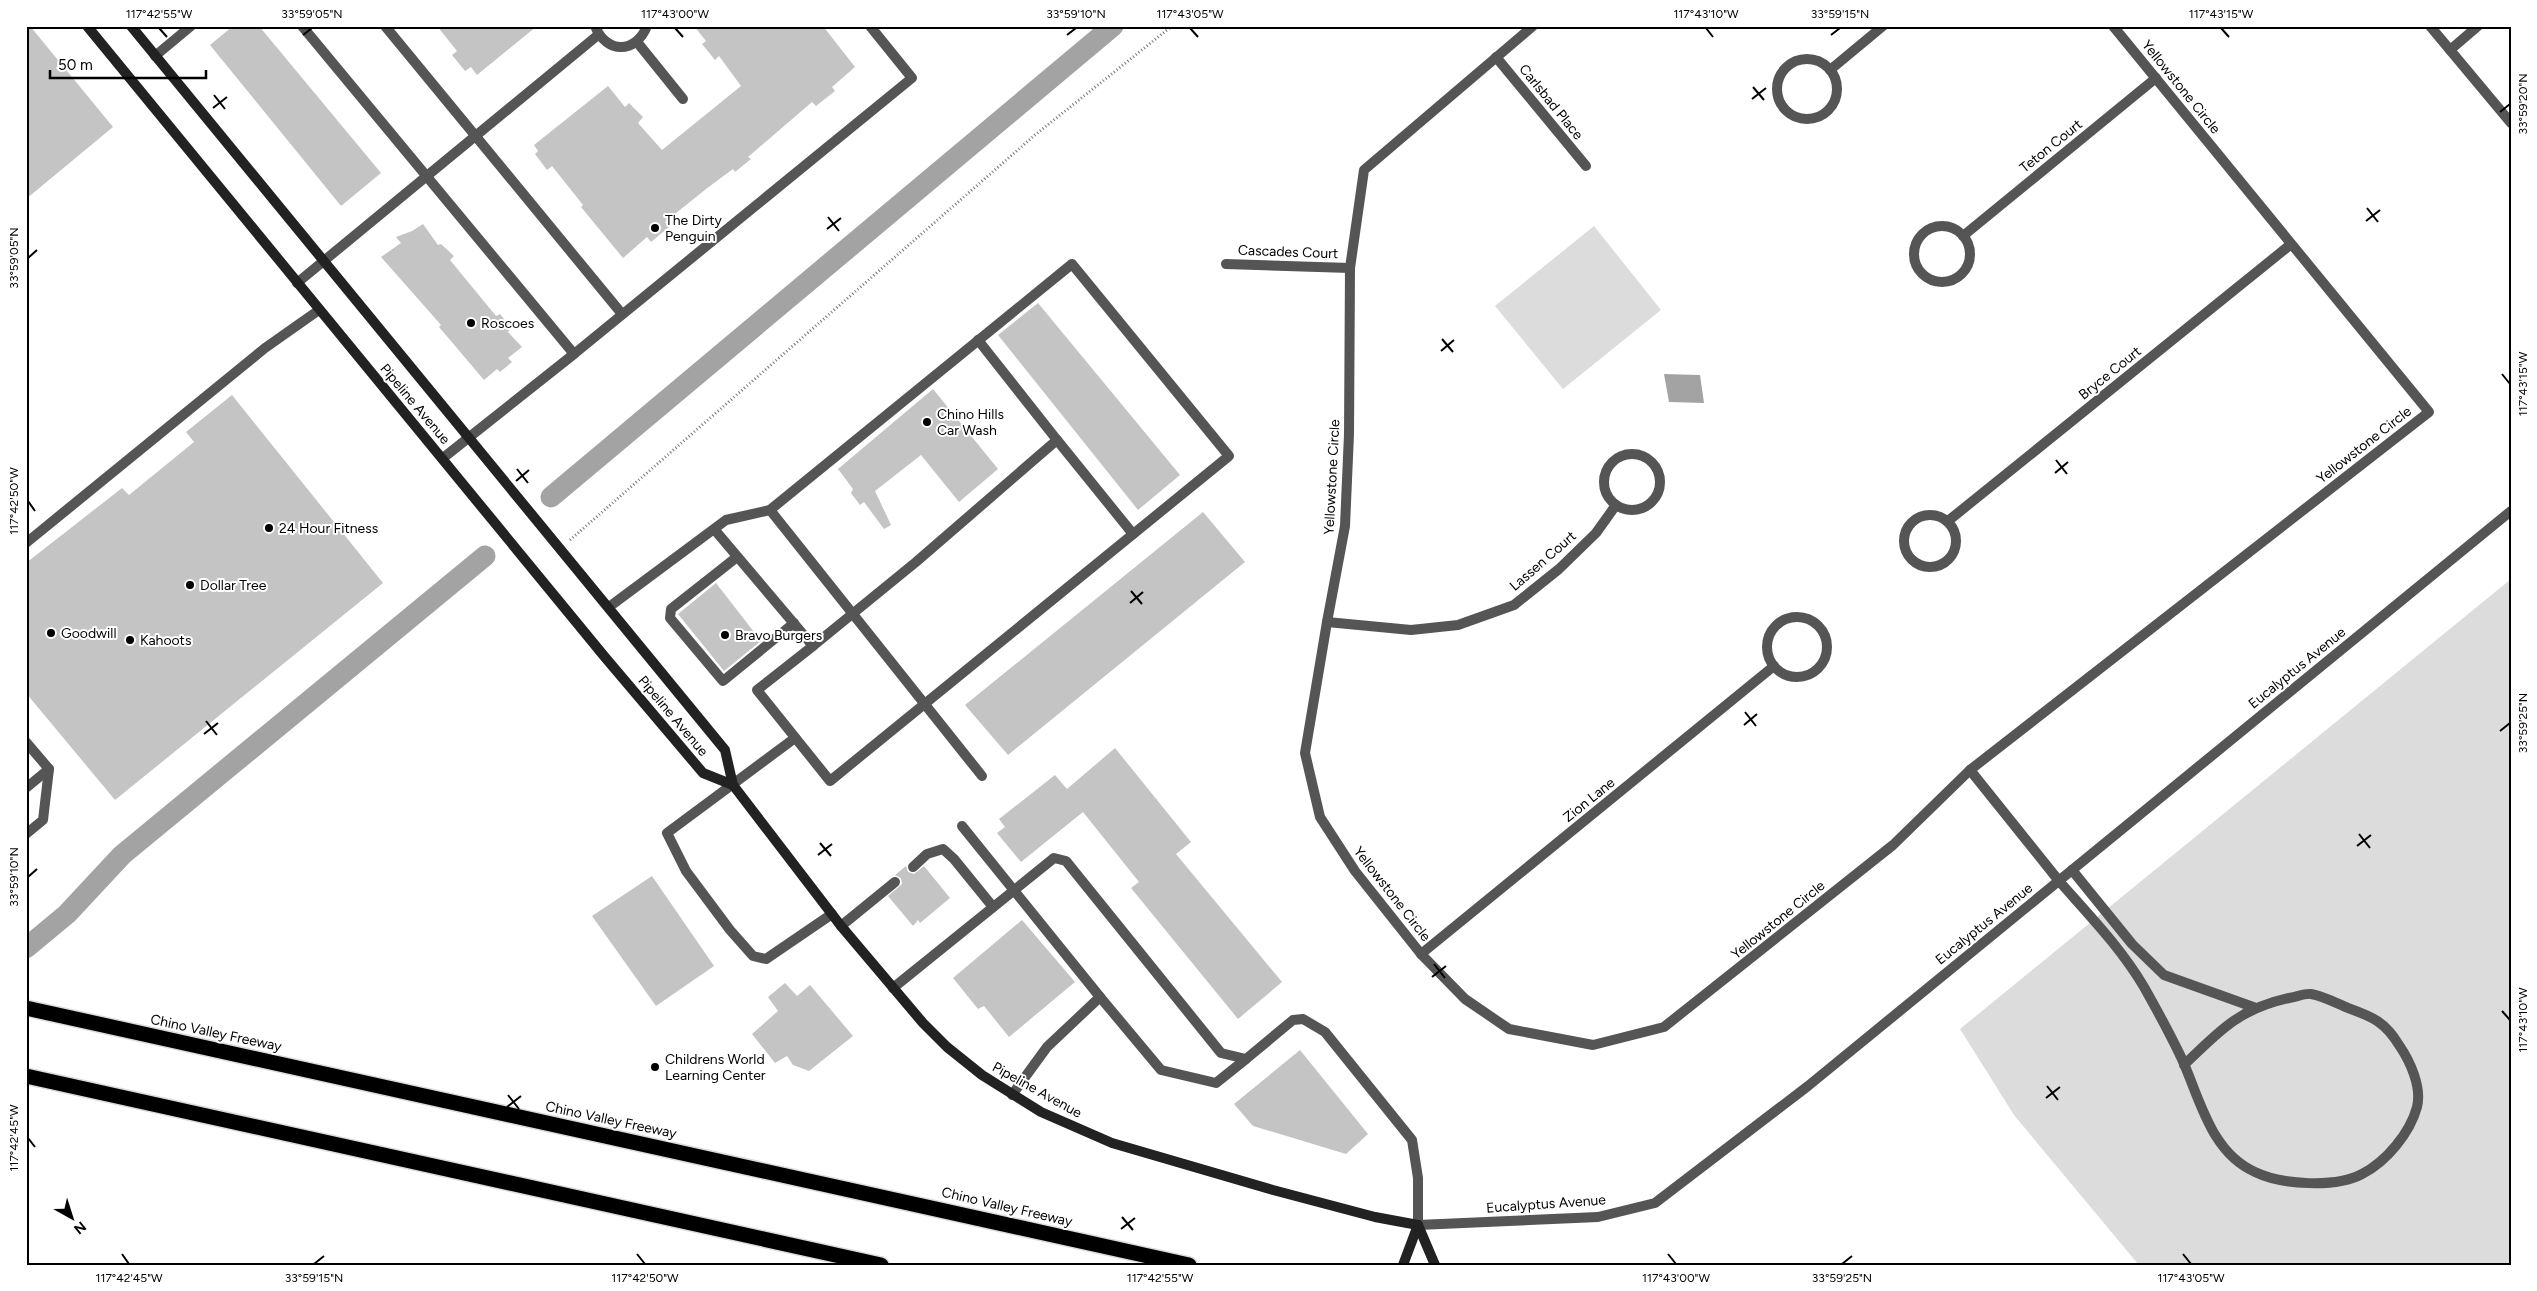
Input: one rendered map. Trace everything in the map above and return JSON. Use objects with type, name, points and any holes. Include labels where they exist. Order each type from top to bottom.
[{"type":"highway","name":"Chino Valley Freeway","points":[[26,1008],[1189,1265]]},
{"type":"highway","points":[[26,1076],[881,1265]]},
{"type":"main road","name":"Pipeline Avenue","points":[[87,26],[297,284],[444,458],[492,519],[703,773],[733,785]]},
{"type":"main road","name":"Pipeline Avenue","points":[[131,26],[725,750],[733,785],[841,926],[893,988],[947,1047],[982,1075],[1012,1095],[1073,1127],[1112,1143],[1282,1193],[1375,1217],[1418,1224]]},
{"type":"main road","points":[[1403,1265],[1418,1224]]},
{"type":"main road","points":[[1418,1224],[1435,1265]]},
{"type":"street","points":[[155,56],[191,26]]},
{"type":"street","points":[[302,26],[574,354]]},
{"type":"street","points":[[385,26],[622,314]]},
{"type":"street","points":[[297,284],[597,31],[606,43],[616,47],[627,47],[637,42],[647,26]]},
{"type":"street","points":[[444,458],[912,78],[870,26]]},
{"type":"street","name":"Yellowstone Circle","points":[[1533,26],[1364,170],[1350,268],[1349,434],[1345,526],[1326,622],[1305,753],[1320,817],[1354,871],[1421,954],[1465,999],[1509,1029],[1593,1045],[1664,1027],[1893,845],[1970,770],[2429,412],[2290,245],[2113,26]]},
{"type":"street","points":[[1830,70],[1883,26]]},
{"type":"street","points":[[2430,26],[2511,123]]},
{"type":"street","points":[[2450,50],[2478,26]]},
{"type":"street","points":[[637,42],[683,99]]},
{"type":"street","name":"Carlsbad Place","points":[[1496,56],[1586,166]]},
{"type":"street","points":[[1810,59],[1821,62],[1830,70],[1836,80],[1837,92],[1833,103],[1826,112],[1816,118],[1804,119],[1792,116],[1784,108],[1778,98],[1777,86],[1780,75],[1787,66],[1798,60],[1810,59]]},
{"type":"street","name":"Teton Court","points":[[1963,236],[2156,78]]},
{"type":"street","points":[[1937,227],[1956,230],[1963,236],[1970,252],[1969,261],[1960,276],[1952,280],[1935,281],[1920,272],[1914,254],[1921,236],[1937,227]]},
{"type":"street","name":"Bryce Court","points":[[1948,521],[2290,245]]},
{"type":"street","points":[[609,607],[726,520],[770,510],[1072,264],[1229,456],[830,782],[757,690],[916,562],[1057,440]]},
{"type":"street","name":"Cascades Court","points":[[1226,264],[1350,268]]},
{"type":"street","points":[[26,543],[265,348],[319,310]]},
{"type":"street","points":[[978,340],[1133,534]]},
{"type":"street","points":[[1628,454],[1646,457],[1654,463],[1659,472],[1660,489],[1656,497],[1642,508],[1624,509],[1616,505],[1605,490],[1606,471],[1619,457],[1628,454]]},
{"type":"street","name":"Lassen Court","points":[[1326,622],[1411,630],[1458,625],[1514,605],[1559,569],[1596,533],[1616,505]]},
{"type":"street","points":[[770,510],[982,776]]},
{"type":"street","name":"Eucalyptus Avenue","points":[[1418,1224],[1598,1217],[1655,1203],[1808,1086],[2511,511]]},
{"type":"street","points":[[1932,514],[1948,521],[1956,536],[1953,553],[1947,560],[1932,567],[1923,566],[1909,557],[1905,550],[1904,532],[1915,519],[1932,514]]},
{"type":"street","points":[[714,530],[813,646]]},
{"type":"street","points":[[738,557],[671,609],[670,618],[717,674],[723,681],[794,623]]},
{"type":"street","points":[[1800,617],[1811,620],[1820,628],[1826,638],[1827,650],[1824,661],[1816,670],[1806,676],[1794,677],[1783,674],[1774,666],[1768,656],[1767,644],[1771,633],[1778,624],[1788,618],[1800,617]]},
{"type":"street","name":"Zion Lane","points":[[1421,954],[1774,666]]},
{"type":"street","points":[[795,738],[667,833],[686,871],[730,930],[753,956],[766,959],[832,914]]},
{"type":"street","points":[[26,742],[49,769],[43,820],[26,834]]},
{"type":"street","points":[[26,788],[49,769]]},
{"type":"street","points":[[1970,770],[2131,967],[2184,1065],[2216,1138],[2230,1155],[2255,1172],[2284,1180],[2328,1184],[2362,1175],[2384,1158],[2403,1136],[2417,1106],[2416,1083],[2407,1057],[2389,1028],[2372,1017],[2310,994],[2282,1000],[2245,1012],[2216,1033],[2184,1065]]},
{"type":"street","points":[[962,826],[1161,1070],[1216,1083],[1293,1020],[1303,1018],[1325,1032],[1412,1140],[1418,1178],[1418,1224]]},
{"type":"street","points":[[913,867],[928,854],[943,849],[954,859],[994,907]]},
{"type":"street","points":[[893,988],[1054,858],[1066,861],[1221,1053],[1246,1059]]},
{"type":"street","points":[[2072,870],[2132,944],[2164,975],[2256,1008]]},
{"type":"street","points":[[841,926],[895,882]]},
{"type":"street","points":[[1012,1095],[1047,1047],[1100,997]]},
{"type":"path","points":[[560,550],[1028,142],[1172,26]]},
{"type":"shaded area","points":[[1594,226],[1661,310],[1563,389],[1495,306]]},
{"type":"shaded area","points":[[1664,374],[1700,375],[1704,403],[1669,402]]},
{"type":"shaded area","points":[[2511,579],[2511,1265],[2138,1264],[2014,1115],[1960,1029]]},
{"type":"building","points":[[26,26],[30,26],[113,127],[26,199]]},
{"type":"building","points":[[233,26],[259,26],[381,173],[341,206],[210,45]]},
{"type":"building","points":[[437,26],[537,26],[477,75],[471,67],[465,71],[452,55],[457,51]]},
{"type":"building","points":[[694,26],[823,26],[855,67],[832,87],[835,91],[816,106],[812,102],[748,157],[751,159],[735,172],[733,169],[665,222],[669,227],[651,242],[647,237],[623,258],[581,207],[583,205],[552,166],[547,170],[535,154],[538,151],[534,145],[608,86],[625,107],[629,103],[643,117],[638,123],[662,150],[741,86],[719,56],[715,60],[702,44],[706,41]]},
{"type":"building","points":[[423,224],[438,245],[441,244],[454,256],[450,260],[496,316],[500,314],[511,328],[508,332],[522,347],[508,358],[512,362],[500,372],[497,369],[484,380],[439,327],[441,325],[381,257],[401,243],[396,237],[412,231]]},
{"type":"building","points":[[1038,303],[1180,475],[1138,510],[998,335]]},
{"type":"building","name":"Chino Hills Car Wash","points":[[933,389],[998,469],[959,502],[921,455],[875,491],[891,525],[884,529],[864,502],[860,505],[851,493],[853,489],[838,469]]},
{"type":"building","points":[[232,395],[383,583],[115,800],[26,693],[26,563],[122,488],[129,495],[194,442],[186,432]]},
{"type":"building","points":[[1203,512],[1245,562],[1008,755],[965,705]]},
{"type":"building","name":"Bravo Burgers","points":[[716,583],[761,641],[724,671],[678,614]]},
{"type":"building","points":[[1115,748],[1191,842],[1176,854],[1282,982],[1238,1019],[1131,888],[1139,882],[1083,812],[1021,862],[997,833],[1005,827],[999,819],[1055,775],[1067,789]]},
{"type":"building","points":[[906,866],[908,872],[914,874],[924,866],[950,898],[920,923],[918,920],[913,926],[888,896],[902,884],[901,878],[895,875]]},
{"type":"building","points":[[652,876],[714,966],[656,1006],[592,916]]},
{"type":"building","points":[[1022,920],[1075,982],[1009,1037],[984,1006],[978,1009],[953,978]]},
{"type":"building","points":[[785,983],[797,996],[810,985],[853,1036],[809,1071],[793,1065],[787,1056],[775,1063],[752,1034],[778,1011],[768,997]]},
{"type":"building","points":[[1300,1050],[1368,1134],[1346,1154],[1253,1126],[1234,1104]]},
{"type":"waterway","points":[[551,497],[1113,26]]},
{"type":"waterway","points":[[26,948],[67,914],[122,855],[485,556]]},
{"type":"place","name":"The Dirty Penguin","points":[[655,228]]},
{"type":"place","name":"Roscoes","points":[[471,323]]},
{"type":"place","name":"Chino Hills Car Wash","points":[[927,422]]},
{"type":"place","name":"24 Hour Fitness","points":[[269,528]]},
{"type":"place","name":"Dollar Tree","points":[[190,585]]},
{"type":"place","name":"Goodwill","points":[[51,633]]},
{"type":"place","name":"Bravo Burgers","points":[[725,635]]},
{"type":"place","name":"Kahoots","points":[[130,640]]},
{"type":"place","name":"Childrens World Learning Center","points":[[655,1067]]}]
